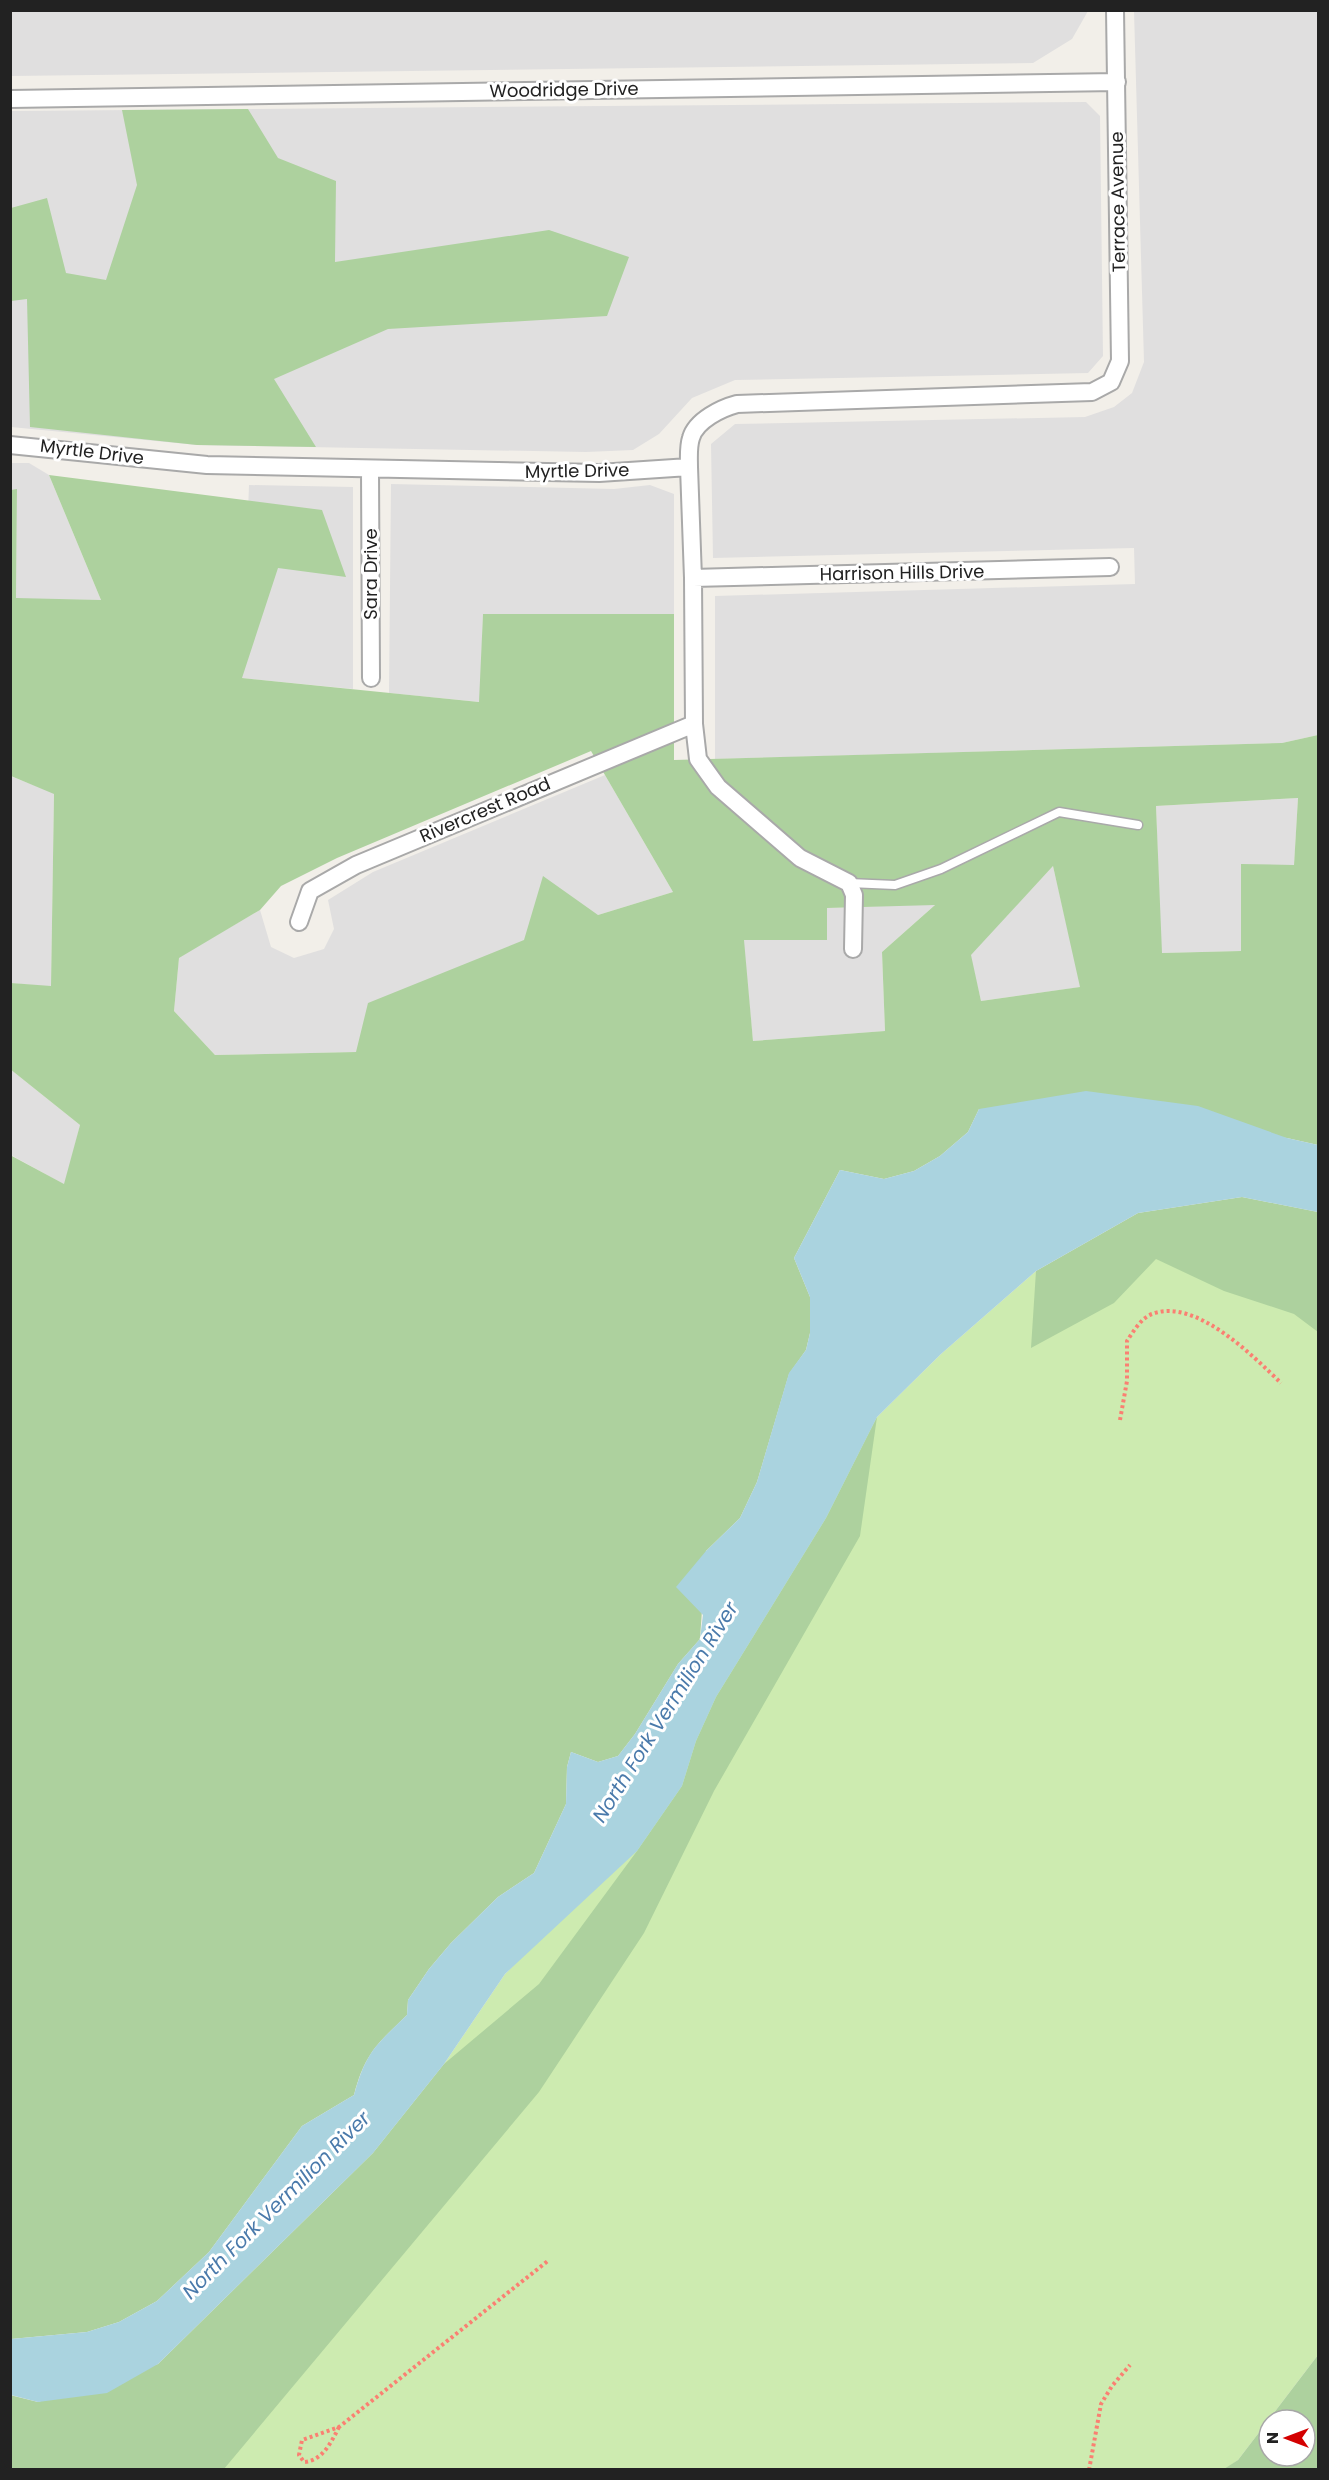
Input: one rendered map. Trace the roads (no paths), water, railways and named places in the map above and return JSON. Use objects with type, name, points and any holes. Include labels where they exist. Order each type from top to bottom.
[{"type":"street","name":"Terrace Avenue","points":[[688,467],[691,436],[698,426],[724,408],[738,404],[1078,394],[1103,388],[1116,374],[1120,361],[1115,10]]},
{"type":"street","name":"Woodridge Drive","points":[[10,99],[1117,82]]},
{"type":"street","name":"Myrtle Drive","points":[[10,445],[207,465],[599,473],[688,467]]},
{"type":"street","points":[[688,467],[693,578],[694,724],[698,759],[718,787],[800,858],[849,883],[854,895],[853,949]]},
{"type":"street","name":"Sara Drive","points":[[370,469],[371,678]]},
{"type":"street","name":"Harrison Hills Drive","points":[[693,578],[1110,567]]},
{"type":"street","name":"Rivercrest Road","points":[[299,922],[310,891],[356,865],[694,724]]},
{"type":"lane","points":[[849,883],[895,885],[941,869],[1059,812],[1138,825]]},
{"type":"water","name":"North Fork Vermilion River","points":[[1086,1091],[1198,1106],[1287,1138],[1318,1145],[1318,1212],[1242,1197],[1138,1213],[1036,1271],[941,1354],[877,1417],[826,1518],[716,1697],[696,1741],[682,1786],[637,1851],[505,1974],[444,2064],[373,2153],[158,2364],[107,2393],[38,2402],[11,2395],[11,2339],[87,2332],[119,2322],[157,2301],[209,2252],[302,2126],[354,2095],[368,2059],[379,2043],[407,2015],[408,2000],[429,1969],[451,1943],[498,1897],[534,1873],[566,1804],[567,1767],[571,1752],[598,1762],[618,1756],[635,1734],[678,1664],[700,1639],[703,1615],[676,1587],[706,1551],[740,1518],[757,1482],[789,1373],[806,1350],[810,1333],[810,1297],[794,1258],[840,1170],[884,1179],[914,1171],[940,1156],[968,1132],[979,1109]]}]
